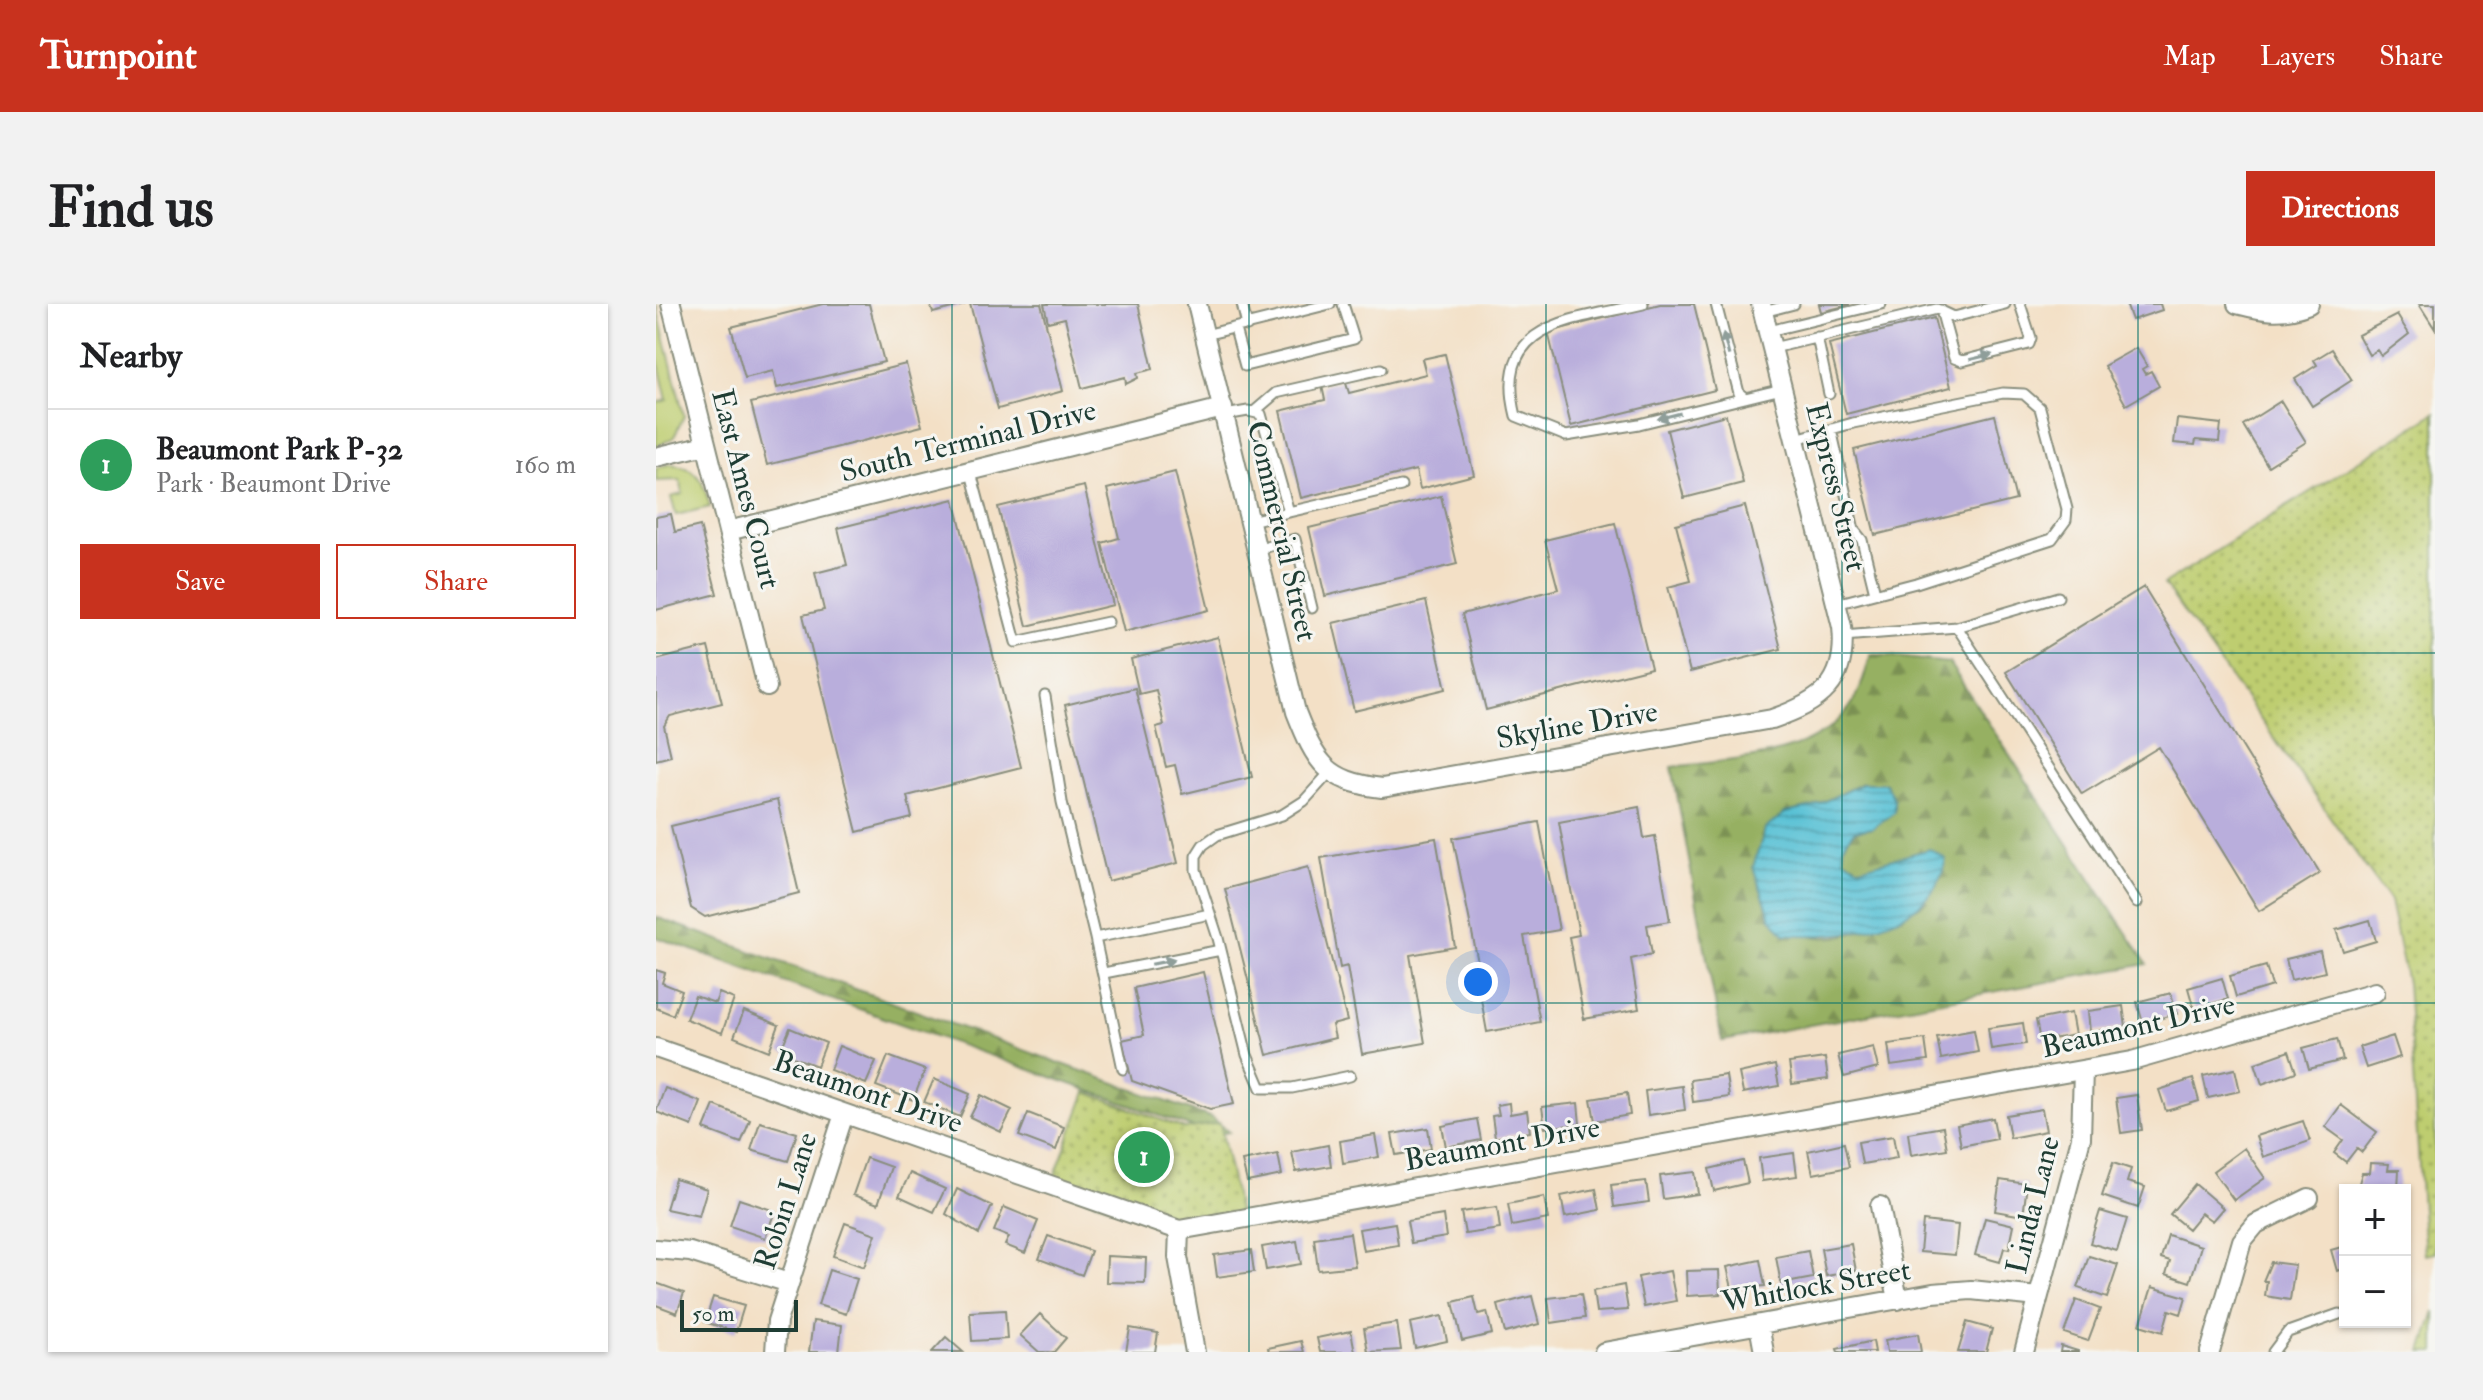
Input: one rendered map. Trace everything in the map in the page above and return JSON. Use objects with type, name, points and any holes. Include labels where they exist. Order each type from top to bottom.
[{"type":"street","name":"East Ames Court","points":[[671,304],[767,687]]},
{"type":"street","name":"Commercial Street","points":[[1197,304],[1296,712],[1309,745],[1327,770]]},
{"type":"street","points":[[2237,304],[2271,313],[2291,311],[2309,304]]},
{"type":"street","name":"Express Street","points":[[1762,308],[1843,636],[1844,647],[1832,683]]},
{"type":"street","name":"South Terminal Drive","points":[[728,531],[970,469],[1224,412]]},
{"type":"street","points":[[656,457],[706,445]]},
{"type":"street","name":"Skyline Drive","points":[[1327,770],[1354,784],[1382,788],[1757,722],[1803,708],[1832,683]]},
{"type":"street","name":"Beaumont Drive","points":[[656,1048],[1179,1230],[2083,1070],[2180,1049],[2375,992]]},
{"type":"street","name":"Linda Lane","points":[[2024,1352],[2081,1138],[2083,1070]]},
{"type":"street","name":"Robin Lane","points":[[775,1352],[777,1321],[844,1114]]},
{"type":"street","points":[[2210,1352],[2242,1241],[2256,1224],[2309,1198]]},
{"type":"street","points":[[1880,1206],[1898,1300]]},
{"type":"street","points":[[1179,1230],[1178,1257],[1195,1352]]},
{"type":"street","points":[[656,1249],[690,1252],[789,1283]]},
{"type":"street","name":"Whitlock Street","points":[[1604,1352],[1971,1290],[2038,1297]]},
{"type":"street","points":[[1759,1325],[1764,1352]]},
{"type":"lane","points":[[1242,304],[1247,326]]},
{"type":"lane","points":[[1205,335],[1330,304]]},
{"type":"lane","points":[[1235,329],[1245,366],[1354,339],[1343,304]]},
{"type":"lane","points":[[1643,304],[1550,326],[1533,335],[1517,361],[1511,381],[1516,416],[1566,436],[1639,424],[1782,389]]},
{"type":"lane","points":[[1716,304],[1739,393],[1745,398]]},
{"type":"lane","points":[[1762,308],[1794,304]]},
{"type":"lane","points":[[1771,340],[1881,304]]},
{"type":"lane","points":[[1771,340],[1817,337],[1941,310],[1954,317],[2005,304]]},
{"type":"lane","points":[[1941,310],[1954,358],[1962,361],[2026,347],[2031,338],[2020,304]]},
{"type":"lane","points":[[1817,337],[1829,394]]},
{"type":"lane","points":[[1224,412],[1255,411],[1276,393],[1381,369]]},
{"type":"lane","points":[[1796,439],[2003,393],[2024,394],[2040,408],[2067,509],[2066,520],[2052,539],[1836,604]]},
{"type":"lane","points":[[1255,411],[1265,423],[1289,512]]},
{"type":"lane","points":[[1831,429],[1854,530],[1862,540],[1875,593]]},
{"type":"lane","points":[[970,469],[1016,642],[1108,622]]},
{"type":"lane","points":[[1250,521],[1401,486]]},
{"type":"lane","points":[[1256,550],[1295,539],[1312,608]]},
{"type":"lane","points":[[1843,636],[1957,627],[2058,597]]},
{"type":"lane","points":[[1957,627],[2137,903]]},
{"type":"lane","points":[[1045,696],[1062,802],[1104,973],[1123,1069]]},
{"type":"lane","points":[[1327,770],[1304,801],[1282,815],[1217,835],[1203,845],[1196,856],[1196,870],[1221,950],[1247,1055],[1261,1088],[1292,1088],[1350,1076]]},
{"type":"lane","points":[[1095,938],[1210,914]]},
{"type":"lane","points":[[1104,973],[1221,950]]},
{"type":"lane","points":[[2273,1352],[2288,1332],[2339,1314]]},
{"type":"green space","points":[[656,304],[684,416],[674,437],[656,447],[656,403],[667,400],[656,352]]},
{"type":"green space","points":[[2435,413],[2435,1253],[2425,1255],[2407,983],[2390,901],[2164,584]]},
{"type":"green space","points":[[670,464],[687,468],[698,477],[710,507],[676,515],[671,497],[683,494],[680,480],[656,481],[656,468]]},
{"type":"green space","points":[[1871,654],[1949,663],[2147,964],[1722,1041],[1672,767],[1772,753],[1797,746],[1819,735],[1838,720],[1854,701]],"holes":[[[1862,783],[1885,783],[1873,828],[1854,831],[1843,847],[1843,859],[1860,869],[1894,861],[1927,901],[1874,926],[1830,937],[1807,934],[1771,918],[1753,867],[1785,813],[1813,807]]]},
{"type":"green space","points":[[656,917],[1212,1118],[1229,1132],[1214,1135],[656,937]]},
{"type":"green space","points":[[1086,1092],[1185,1129],[1220,1123],[1240,1219],[1179,1230],[1051,1186]]},
{"type":"green space","points":[[2435,1311],[2435,1352],[2422,1352]]},
{"type":"water","points":[[1863,783],[1885,783],[1894,799],[1894,812],[1873,828],[1854,831],[1843,847],[1844,859],[1860,868],[1930,849],[1946,859],[1938,882],[1924,901],[1905,915],[1882,925],[1832,935],[1784,934],[1771,918],[1753,867],[1765,829],[1785,813],[1813,807]]},
{"type":"building","points":[[823,304],[869,304],[884,362],[777,388],[773,371],[745,378],[731,327]]},
{"type":"building","points":[[930,304],[964,304],[964,305],[933,313]]},
{"type":"building","points":[[970,304],[1041,304],[1063,391],[998,409]]},
{"type":"building","points":[[1044,304],[1138,304],[1153,369],[1137,373],[1138,378],[1126,384],[1125,377],[1082,388],[1065,318],[1048,322]]},
{"type":"building","points":[[1660,304],[1694,304],[1715,390],[1571,426],[1548,332]]},
{"type":"building","points":[[1819,304],[1849,304],[1849,305],[1821,312]]},
{"type":"building","points":[[2126,304],[2160,304],[2162,310],[2132,320]]},
{"type":"building","points":[[2419,304],[2435,304],[2435,329]]},
{"type":"building","points":[[2397,315],[2409,334],[2381,356],[2377,350],[2369,355],[2358,335]]},
{"type":"building","points":[[1934,318],[1951,387],[1846,414],[1829,344]]},
{"type":"building","points":[[2136,348],[2147,366],[2142,369],[2145,374],[2151,371],[2159,386],[2126,405],[2104,366]]},
{"type":"building","points":[[2332,349],[2352,380],[2312,406],[2295,379],[2317,365],[2314,360]]},
{"type":"building","points":[[1445,354],[1474,475],[1420,489],[1416,470],[1301,498],[1280,411],[1325,400],[1322,386],[1345,380],[1349,393],[1426,374],[1422,359]]},
{"type":"building","points":[[906,364],[922,426],[767,465],[751,403]]},
{"type":"building","points":[[2281,401],[2306,442],[2268,466],[2243,425]]},
{"type":"building","points":[[1726,415],[1743,483],[1684,498],[1667,430]]},
{"type":"building","points":[[1995,415],[2016,500],[1875,535],[1854,450]]},
{"type":"building","points":[[2177,419],[2221,424],[2219,442],[2196,440],[2195,445],[2174,443]]},
{"type":"building","points":[[1175,472],[1209,610],[1124,632],[1102,543],[1119,538],[1107,489]]},
{"type":"building","points":[[1084,486],[1113,605],[1027,626],[998,507]]},
{"type":"building","points":[[1441,496],[1457,564],[1325,596],[1309,528]]},
{"type":"building","points":[[954,499],[1021,767],[907,796],[912,818],[857,832],[803,615],[824,610],[815,573],[847,565],[838,528]]},
{"type":"building","points":[[1745,506],[1781,649],[1690,672],[1668,587],[1691,581],[1676,524]]},
{"type":"building","points":[[671,514],[675,532],[700,526],[717,594],[656,610],[656,517]]},
{"type":"building","points":[[1615,523],[1651,668],[1486,710],[1462,614],[1558,589],[1545,540]]},
{"type":"building","points":[[2144,587],[2320,873],[2259,911],[2159,747],[2082,794],[2006,672]]},
{"type":"building","points":[[1426,601],[1446,689],[1354,711],[1333,623]]},
{"type":"building","points":[[1218,637],[1252,777],[1182,794],[1175,765],[1166,767],[1156,727],[1164,725],[1156,690],[1139,694],[1131,659]]},
{"type":"building","points":[[708,647],[722,703],[670,716],[664,726],[671,756],[656,760],[656,660]]},
{"type":"building","points":[[1135,688],[1178,863],[1108,881],[1065,705]]},
{"type":"building","points":[[777,800],[799,893],[705,917],[691,908],[671,826]]},
{"type":"building","points":[[1639,807],[1644,838],[1655,836],[1670,921],[1647,925],[1652,954],[1631,959],[1639,1009],[1584,1019],[1569,937],[1579,935],[1559,822]]},
{"type":"building","points":[[1539,822],[1559,930],[1524,936],[1540,1022],[1487,1032],[1480,993],[1484,992],[1453,838]]},
{"type":"building","points":[[1436,838],[1455,947],[1410,955],[1425,1043],[1362,1054],[1347,966],[1340,968],[1321,858]]},
{"type":"building","points":[[1308,867],[1347,1021],[1332,1025],[1335,1038],[1267,1055],[1225,889]]},
{"type":"building","points":[[2370,920],[2376,941],[2343,951],[2336,930]]},
{"type":"building","points":[[2320,951],[2325,972],[2291,980],[2286,959]]},
{"type":"building","points":[[2266,966],[2272,986],[2236,997],[2230,976]]},
{"type":"building","points":[[656,970],[665,973],[662,983],[682,991],[673,1015],[656,1008]]},
{"type":"building","points":[[1203,972],[1234,1104],[1210,1109],[1132,1081],[1122,1040],[1144,1035],[1134,988]]},
{"type":"building","points":[[2222,978],[2228,999],[2194,1009],[2188,988]]},
{"type":"building","points":[[719,993],[734,999],[722,1033],[686,1019],[695,996],[715,1003]]},
{"type":"building","points":[[2171,993],[2177,1014],[2143,1023],[2137,1002]]},
{"type":"building","points":[[2123,1006],[2126,1027],[2090,1032],[2088,1011]]},
{"type":"building","points":[[744,1011],[779,1025],[769,1051],[734,1037]]},
{"type":"building","points":[[2071,1013],[2075,1035],[2040,1041],[2036,1020]]},
{"type":"building","points":[[2023,1023],[2026,1044],[1991,1049],[1988,1028]]},
{"type":"building","points":[[790,1028],[826,1043],[817,1066],[780,1052]]},
{"type":"building","points":[[1974,1030],[1978,1052],[1941,1059],[1937,1037]]},
{"type":"building","points":[[2393,1036],[2400,1057],[2366,1068],[2359,1047]]},
{"type":"building","points":[[1925,1039],[1928,1061],[1891,1066],[1888,1044]]},
{"type":"building","points":[[2337,1039],[2343,1060],[2309,1069],[2303,1048]]},
{"type":"building","points":[[839,1046],[876,1061],[866,1084],[830,1070]]},
{"type":"building","points":[[1873,1047],[1878,1068],[1844,1077],[1838,1055]]},
{"type":"building","points":[[2289,1051],[2296,1072],[2262,1084],[2255,1063]]},
{"type":"building","points":[[888,1056],[925,1070],[913,1100],[876,1086]]},
{"type":"building","points":[[1825,1058],[1828,1079],[1792,1084],[1789,1063]]},
{"type":"building","points":[[1775,1065],[1779,1086],[1743,1093],[1739,1073]]},
{"type":"building","points":[[2235,1069],[2240,1091],[2208,1098],[2203,1076]]},
{"type":"building","points":[[1726,1075],[1729,1097],[1693,1102],[1690,1080]]},
{"type":"building","points":[[934,1079],[970,1094],[960,1117],[924,1102]]},
{"type":"building","points":[[2193,1079],[2199,1101],[2166,1111],[2159,1090]]},
{"type":"building","points":[[1682,1086],[1685,1110],[1648,1115],[1645,1091]]},
{"type":"building","points":[[665,1088],[701,1102],[692,1126],[656,1112]]},
{"type":"building","points":[[1627,1093],[1630,1115],[1595,1121],[1591,1099]]},
{"type":"building","points":[[981,1095],[1012,1110],[1001,1132],[970,1117]]},
{"type":"building","points":[[2137,1095],[2142,1130],[2121,1133],[2116,1098]]},
{"type":"building","points":[[1509,1103],[1510,1114],[1527,1111],[1530,1132],[1495,1138],[1492,1116],[1499,1115],[1497,1105]]},
{"type":"building","points":[[1578,1103],[1580,1124],[1545,1128],[1542,1107]]},
{"type":"building","points":[[714,1105],[750,1120],[741,1143],[704,1129]]},
{"type":"building","points":[[2341,1105],[2377,1132],[2362,1152],[2357,1148],[2346,1162],[2334,1153],[2343,1140],[2325,1127]]},
{"type":"building","points":[[2042,1109],[2046,1131],[2010,1138],[2006,1115]]},
{"type":"building","points":[[1028,1113],[1064,1127],[1056,1150],[1019,1136]]},
{"type":"building","points":[[1993,1118],[1997,1139],[1961,1146],[1957,1125]]},
{"type":"building","points":[[1477,1119],[1481,1140],[1446,1147],[1442,1126]]},
{"type":"building","points":[[2303,1121],[2310,1141],[2263,1157],[2256,1136]]},
{"type":"building","points":[[760,1122],[797,1133],[788,1161],[751,1150]]},
{"type":"building","points":[[1943,1127],[1947,1149],[1911,1155],[1908,1133]]},
{"type":"building","points":[[1428,1128],[1431,1149],[1396,1155],[1392,1134]]},
{"type":"building","points":[[1375,1135],[1379,1157],[1343,1163],[1340,1141]]},
{"type":"building","points":[[1893,1136],[1897,1158],[1862,1164],[1858,1142]]},
{"type":"building","points":[[1844,1143],[1849,1167],[1813,1174],[1808,1151]]},
{"type":"building","points":[[1328,1145],[1331,1166],[1296,1172],[1292,1152]]},
{"type":"building","points":[[2244,1148],[2265,1178],[2234,1200],[2213,1171]]},
{"type":"building","points":[[1794,1153],[1797,1176],[1762,1181],[1759,1158]]},
{"type":"building","points":[[1278,1154],[1282,1175],[1247,1182],[1242,1161]]},
{"type":"building","points":[[866,1158],[891,1167],[878,1204],[853,1195]]},
{"type":"building","points":[[1743,1161],[1748,1183],[1714,1191],[1709,1169]]},
{"type":"building","points":[[2113,1163],[2131,1169],[2127,1182],[2145,1187],[2138,1208],[2102,1196]]},
{"type":"building","points":[[2370,1163],[2389,1164],[2388,1170],[2399,1170],[2398,1184],[2359,1184],[2362,1173],[2369,1173]]},
{"type":"building","points":[[1695,1172],[1698,1194],[1663,1199],[1660,1176]]},
{"type":"building","points":[[910,1173],[945,1189],[934,1212],[899,1196]]},
{"type":"building","points":[[675,1179],[707,1189],[699,1216],[666,1209]]},
{"type":"building","points":[[2000,1180],[2027,1184],[2023,1216],[1995,1211]]},
{"type":"building","points":[[1646,1181],[1649,1202],[1614,1207],[1611,1185]]},
{"type":"building","points":[[2195,1184],[2223,1208],[2212,1221],[2201,1213],[2188,1229],[2170,1214]]},
{"type":"building","points":[[957,1189],[992,1206],[979,1234],[946,1214]]},
{"type":"building","points":[[1596,1189],[1600,1210],[1565,1217],[1561,1196]]},
{"type":"building","points":[[1544,1197],[1548,1219],[1512,1226],[1508,1204]]},
{"type":"building","points":[[739,1199],[775,1211],[765,1238],[730,1226]]},
{"type":"building","points":[[1004,1207],[1038,1221],[1025,1253],[1005,1245],[1009,1237],[994,1231]]},
{"type":"building","points":[[1497,1207],[1500,1229],[1465,1234],[1461,1212]]},
{"type":"building","points":[[2100,1211],[2127,1219],[2117,1251],[2090,1243]]},
{"type":"building","points":[[1443,1215],[1446,1237],[1411,1243],[1407,1221]]},
{"type":"building","points":[[1985,1218],[2014,1225],[2009,1249],[2004,1248],[2000,1262],[1975,1255]]},
{"type":"building","points":[[1923,1221],[1958,1225],[1955,1255],[1920,1252]]},
{"type":"building","points":[[845,1223],[876,1234],[864,1267],[833,1256]]},
{"type":"building","points":[[1395,1223],[1398,1245],[1363,1251],[1359,1229]]},
{"type":"building","points":[[1350,1233],[1355,1266],[1318,1270],[1314,1238]]},
{"type":"building","points":[[2168,1235],[2201,1246],[2190,1282],[2166,1274],[2170,1261],[2161,1258]]},
{"type":"building","points":[[1048,1236],[1091,1251],[1082,1275],[1039,1259]]},
{"type":"building","points":[[1297,1241],[1301,1264],[1266,1270],[1262,1247]]},
{"type":"building","points":[[1851,1244],[1856,1271],[1826,1276],[1821,1249]]},
{"type":"building","points":[[2339,1248],[2337,1271],[2331,1250]]},
{"type":"building","points":[[1251,1250],[1254,1272],[1217,1277],[1214,1255]]},
{"type":"building","points":[[1808,1251],[1813,1278],[1781,1284],[1776,1257]]},
{"type":"building","points":[[1107,1256],[1146,1258],[1145,1283],[1106,1282]]},
{"type":"building","points":[[2089,1256],[2118,1265],[2107,1298],[2078,1288]]},
{"type":"building","points":[[1760,1260],[1765,1286],[1732,1288],[1727,1267]]},
{"type":"building","points":[[2271,1262],[2295,1265],[2290,1300],[2265,1296],[2267,1281],[2263,1281]]},
{"type":"building","points":[[829,1270],[857,1279],[846,1314],[818,1305]]},
{"type":"building","points":[[1719,1270],[1720,1294],[1687,1296],[1686,1271]]},
{"type":"building","points":[[1670,1271],[1676,1301],[1644,1307],[1638,1277]]},
{"type":"building","points":[[656,1283],[684,1293],[677,1313],[656,1305]]},
{"type":"building","points":[[1624,1285],[1628,1310],[1596,1312],[1593,1291]]},
{"type":"building","points":[[2152,1287],[2186,1297],[2181,1314],[2169,1310],[2163,1332],[2140,1325]]},
{"type":"building","points":[[1581,1294],[1585,1318],[1551,1323],[1548,1298]]},
{"type":"building","points":[[1532,1296],[1539,1324],[1505,1333],[1498,1305]]},
{"type":"building","points":[[713,1297],[744,1306],[736,1332],[705,1322]]},
{"type":"building","points":[[1474,1297],[1478,1314],[1487,1312],[1492,1334],[1462,1341],[1453,1302]]},
{"type":"building","points":[[2076,1300],[2100,1309],[2088,1341],[2064,1333]]},
{"type":"building","points":[[1005,1310],[1007,1339],[972,1341],[970,1312]]},
{"type":"building","points":[[1040,1314],[1066,1338],[1054,1352],[1039,1352],[1020,1335]]},
{"type":"building","points":[[1442,1316],[1447,1341],[1415,1348],[1410,1323]]},
{"type":"building","points":[[813,1321],[842,1325],[839,1352],[809,1352]]},
{"type":"building","points":[[1967,1322],[1992,1329],[1986,1352],[1958,1352]]},
{"type":"building","points":[[1397,1323],[1401,1350],[1368,1352],[1364,1328]]},
{"type":"building","points":[[1130,1328],[1158,1333],[1155,1352],[1126,1352]]},
{"type":"building","points":[[1351,1331],[1355,1352],[1320,1352],[1317,1338]]},
{"type":"building","points":[[1918,1334],[1921,1352],[1887,1352],[1885,1340]]},
{"type":"building","points":[[946,1337],[963,1352],[932,1352]]},
{"type":"building","points":[[1301,1341],[1304,1352],[1269,1352],[1268,1348]]},
{"type":"building","points":[[1873,1341],[1875,1352],[1838,1352],[1837,1349]]},
{"type":"building","points":[[2061,1346],[2078,1351],[2078,1352],[2060,1352]]},
{"type":"place","name":"Beaumont Park P-32","points":[[1144,1157]]}]
